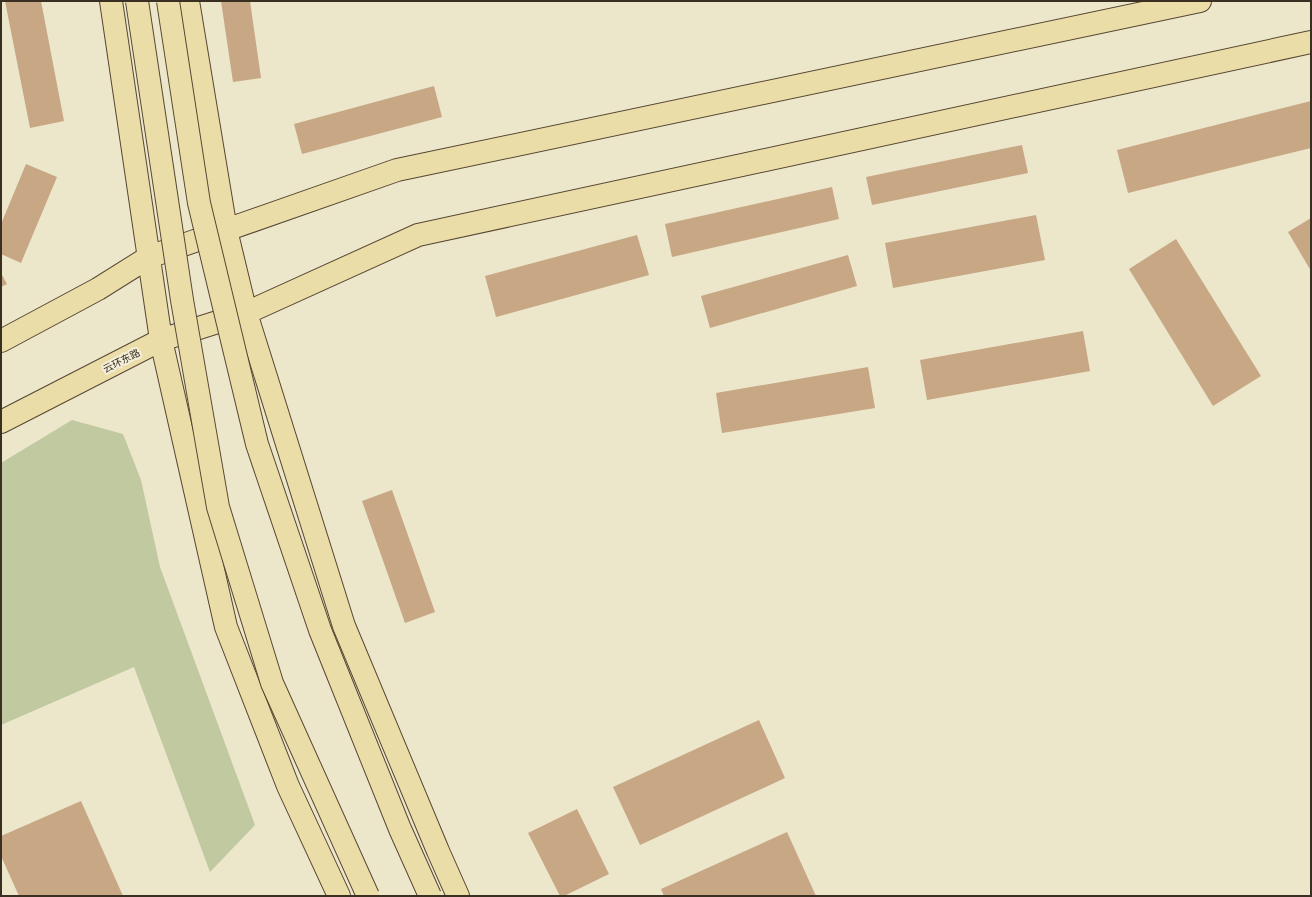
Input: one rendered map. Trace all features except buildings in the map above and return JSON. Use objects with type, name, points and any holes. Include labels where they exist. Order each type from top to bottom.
[{"type":"main road","points":[[111,1],[161,340],[226,627],[288,786],[339,896]]},
{"type":"main road","points":[[137,1],[182,300],[218,507],[272,683],[368,896]]},
{"type":"main road","points":[[168,1],[199,203],[257,444],[320,630],[400,829],[430,896]]},
{"type":"main road","points":[[188,1],[232,228],[246,313],[344,626],[458,896]]},
{"type":"main road","points":[[1,341],[98,289],[149,257],[397,170],[1200,1]]},
{"type":"main road","name":"云环东路","points":[[1,422],[161,340],[246,313],[418,235],[1311,42]]},
{"type":"green space","points":[[72,420],[123,434],[141,480],[160,567],[255,825],[210,872],[134,667],[1,725],[1,463]]}]
